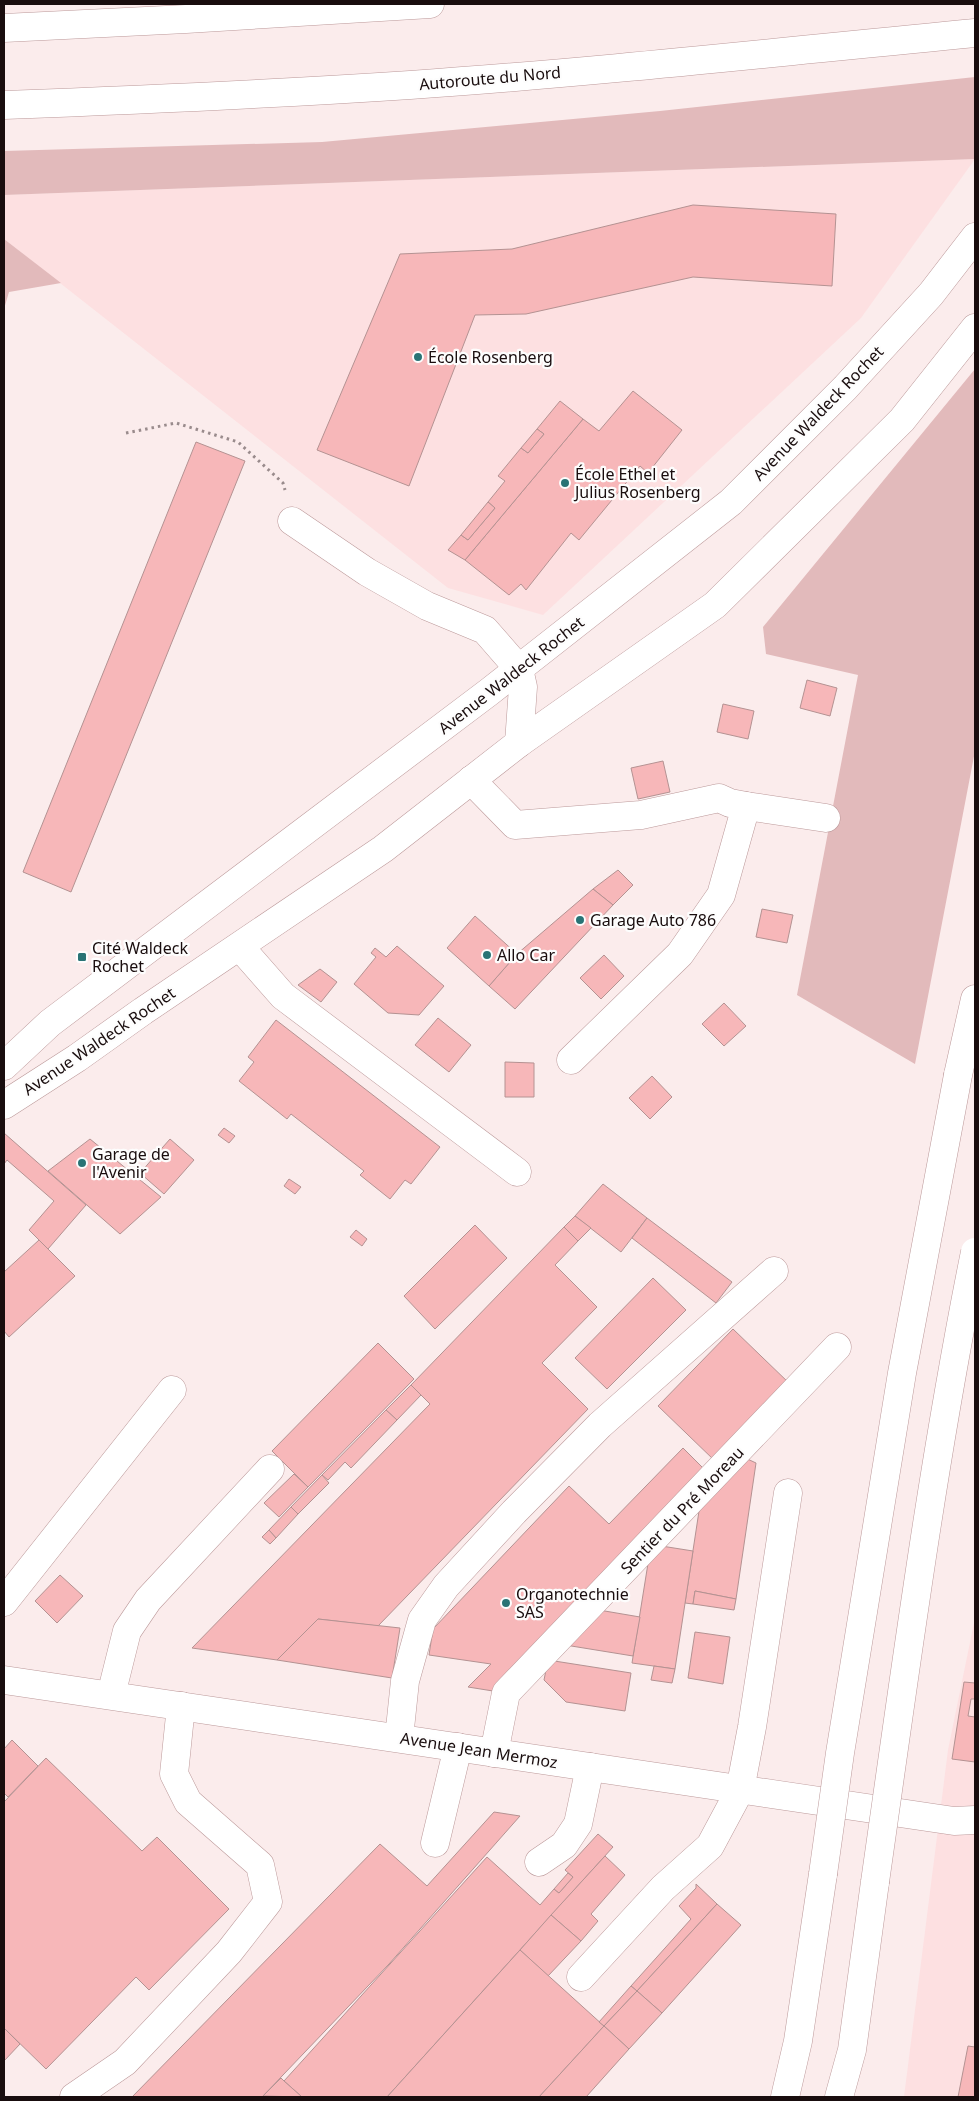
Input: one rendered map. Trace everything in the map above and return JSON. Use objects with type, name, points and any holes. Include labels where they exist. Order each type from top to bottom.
[{"type":"main road","points":[[4,28],[430,4]]},
{"type":"main road","name":"Autoroute du Nord","points":[[4,105],[411,85],[644,66],[975,33]]},
{"type":"main road","name":"Avenue Waldeck Rochet","points":[[4,1066],[50,1023],[519,670],[731,502],[845,388],[931,294],[975,237]]},
{"type":"main road","name":"Avenue Waldeck Rochet","points":[[4,1105],[77,1058],[143,1011],[383,849],[518,743],[715,605],[902,420],[975,328]]},
{"type":"main road","points":[[292,521],[367,572],[428,606],[485,630],[519,670],[524,687],[518,743]]},
{"type":"main road","points":[[472,780],[515,825],[641,815],[719,798],[730,803],[746,806],[826,818]]},
{"type":"main road","points":[[571,1060],[680,954],[721,895],[746,806]]},
{"type":"main road","points":[[240,947],[283,996],[517,1172]]},
{"type":"main road","points":[[785,2097],[798,2041],[840,1753],[902,1373],[958,1075],[975,999]]},
{"type":"main road","points":[[839,2097],[852,2050],[912,1620],[962,1318],[975,1252]]},
{"type":"main road","points":[[399,1738],[405,1681],[422,1620],[446,1586],[514,1512],[600,1425],[774,1271]]},
{"type":"main road","name":"Sentier du Pré Moreau","points":[[494,1753],[506,1693],[837,1347]]},
{"type":"main road","points":[[4,1602],[172,1390]]},
{"type":"main road","points":[[111,1695],[126,1631],[148,1600],[270,1469]]},
{"type":"main road","points":[[581,1977],[663,1888],[710,1846],[740,1790],[752,1727],[788,1493]]},
{"type":"main road","name":"Avenue Jean Mermoz","points":[[4,1680],[968,1824]]},
{"type":"main road","points":[[74,2097],[125,2062],[229,1952],[268,1902],[260,1865],[188,1802],[174,1774],[181,1706]]},
{"type":"main road","points":[[435,1843],[458,1747]]},
{"type":"main road","points":[[539,1862],[564,1845],[578,1824],[590,1767]]},
{"type":"path","points":[[126,433],[176,423],[238,442],[283,483],[292,521]]},
{"type":"shaded area","points":[[975,77],[975,159],[4,195],[4,151],[322,142],[660,111]]},
{"type":"shaded area","points":[[975,159],[861,318],[543,615],[448,588],[4,239],[4,195]]},
{"type":"shaded area","points":[[4,239],[61,283],[9,292],[4,309]]},
{"type":"shaded area","points":[[975,369],[975,751],[915,1064],[797,995],[858,675],[766,654],[763,627]]},
{"type":"shaded area","points":[[975,1618],[975,2097],[904,2097],[948,1750]]},
{"type":"building","points":[[693,205],[836,214],[832,286],[693,277],[526,314],[475,315],[409,486],[317,450],[400,254],[512,249]]},
{"type":"building","points":[[633,391],[682,430],[648,473],[640,466],[579,540],[571,533],[526,590],[521,584],[509,595],[465,560],[583,419],[599,431]]},
{"type":"building","points":[[560,401],[583,419],[465,560],[448,550],[461,535],[468,540],[495,508],[488,502],[505,481],[498,476],[521,448],[528,453],[544,434],[537,429]]},
{"type":"building","points":[[537,429],[544,434],[528,453],[521,448]]},
{"type":"building","points":[[196,442],[245,461],[71,892],[23,872]]},
{"type":"building","points":[[488,502],[495,508],[468,540],[461,535]]},
{"type":"building","points":[[807,680],[837,688],[830,716],[800,708]]},
{"type":"building","points":[[723,704],[754,711],[748,739],[717,732]]},
{"type":"building","points":[[663,761],[670,792],[638,799],[631,768]]},
{"type":"building","points":[[618,870],[633,885],[613,905],[593,889]]},
{"type":"building","points":[[593,889],[613,905],[515,1009],[489,986],[517,954]]},
{"type":"building","points":[[762,909],[793,915],[787,943],[756,937]]},
{"type":"building","points":[[475,916],[517,954],[489,986],[447,948]]},
{"type":"building","points":[[397,946],[444,986],[419,1015],[388,1013],[354,984],[376,957],[371,953],[375,948],[386,957]]},
{"type":"building","points":[[604,955],[624,976],[601,999],[580,978]]},
{"type":"building","points":[[320,969],[337,982],[321,1002],[298,985]]},
{"type":"building","points":[[724,1003],[746,1026],[724,1046],[702,1024]]},
{"type":"building","points":[[438,1018],[471,1045],[449,1072],[415,1045]]},
{"type":"building","points":[[276,1020],[440,1147],[411,1184],[405,1180],[390,1199],[360,1175],[364,1171],[291,1114],[287,1119],[239,1081],[254,1062],[248,1057]]},
{"type":"building","points":[[505,1062],[534,1063],[534,1097],[505,1097]]},
{"type":"building","points":[[652,1076],[672,1097],[650,1119],[629,1098]]},
{"type":"building","points":[[224,1128],[235,1136],[229,1143],[218,1135]]},
{"type":"building","points":[[4,1133],[86,1205],[48,1249],[29,1230],[54,1201],[7,1160],[4,1164]]},
{"type":"building","points":[[90,1139],[161,1197],[120,1234],[48,1171]]},
{"type":"building","points":[[170,1139],[194,1160],[164,1194],[140,1173]]},
{"type":"building","points":[[289,1179],[301,1187],[295,1194],[284,1186]]},
{"type":"building","points":[[603,1184],[647,1218],[621,1252],[575,1216]]},
{"type":"building","points":[[575,1216],[591,1228],[578,1241],[564,1227]]},
{"type":"building","points":[[647,1218],[732,1282],[716,1303],[632,1238]]},
{"type":"building","points":[[475,1225],[507,1258],[435,1329],[404,1296]]},
{"type":"building","points":[[564,1227],[578,1241],[555,1265],[597,1307],[542,1363],[588,1409],[378,1626],[318,1619],[277,1660],[192,1648],[430,1404],[411,1385]]},
{"type":"building","points":[[356,1230],[367,1239],[362,1246],[350,1237]]},
{"type":"building","points":[[39,1240],[75,1276],[9,1337],[4,1331],[4,1272]]},
{"type":"building","points":[[653,1278],[686,1310],[607,1389],[575,1358]]},
{"type":"building","points":[[733,1329],[790,1384],[715,1461],[658,1406]]},
{"type":"building","points":[[378,1343],[414,1379],[308,1487],[272,1451]]},
{"type":"building","points":[[411,1385],[421,1395],[397,1420],[386,1410]]},
{"type":"building","points":[[386,1410],[397,1420],[351,1468],[345,1462],[328,1480],[322,1475]]},
{"type":"building","points":[[683,1448],[706,1471],[493,1691],[468,1687],[491,1664],[429,1655],[433,1629],[569,1486],[609,1524]]},
{"type":"building","points":[[741,1456],[756,1463],[736,1599],[695,1591],[693,1604],[685,1603],[701,1498]]},
{"type":"building","points":[[294,1474],[308,1487],[279,1517],[264,1503]]},
{"type":"building","points":[[322,1475],[329,1483],[298,1514],[291,1507]]},
{"type":"building","points":[[291,1507],[298,1514],[276,1538],[269,1530]]},
{"type":"building","points":[[269,1530],[276,1538],[270,1544],[262,1537]]},
{"type":"building","points":[[655,1545],[693,1551],[675,1669],[632,1663],[650,1551]]},
{"type":"building","points":[[60,1575],[83,1596],[57,1623],[35,1601]]},
{"type":"building","points":[[695,1591],[736,1599],[734,1610],[693,1604]]},
{"type":"building","points":[[593,1609],[640,1617],[633,1656],[559,1644]]},
{"type":"building","points":[[318,1619],[400,1628],[392,1678],[277,1660]]},
{"type":"building","points":[[695,1632],[730,1637],[723,1684],[688,1678]]},
{"type":"building","points":[[548,1660],[631,1673],[625,1711],[566,1702],[544,1680]]},
{"type":"building","points":[[654,1666],[675,1669],[672,1683],[651,1680]]},
{"type":"building","points":[[964,1682],[975,1683],[975,1699],[971,1699],[968,1716],[975,1717],[975,1762],[952,1759]]},
{"type":"building","points":[[12,1740],[38,1766],[8,1797],[4,1793],[4,1749]]},
{"type":"building","points":[[46,1758],[142,1851],[157,1837],[229,1909],[149,1990],[136,1977],[46,2069],[4,2028],[4,1802]]},
{"type":"building","points":[[494,1812],[520,1816],[389,1964],[262,2097],[132,2097],[380,1844],[427,1886]]},
{"type":"building","points":[[598,1834],[613,1847],[387,2097],[302,2097],[284,2081],[487,1857],[540,1905],[554,1889],[559,1893],[573,1877],[565,1870]]},
{"type":"building","points":[[605,1856],[625,1875],[591,1914],[598,1921],[581,1941],[551,1915]]},
{"type":"building","points":[[568,1873],[573,1877],[559,1893],[554,1889]]},
{"type":"building","points":[[696,1884],[717,1904],[637,1991],[631,1986],[691,1919],[679,1906],[696,1888]]},
{"type":"building","points":[[717,1904],[741,1925],[662,2013],[637,1991]]},
{"type":"building","points":[[551,1915],[581,1941],[548,1976],[520,1950]]},
{"type":"building","points":[[520,1950],[604,2026],[539,2097],[387,2097]]},
{"type":"building","points":[[631,1986],[637,1991],[604,2026],[599,2022]]},
{"type":"building","points":[[637,1991],[662,2013],[629,2049],[604,2026]]},
{"type":"building","points":[[604,2026],[629,2049],[586,2097],[539,2097]]},
{"type":"building","points":[[4,2028],[20,2044],[4,2061]]},
{"type":"building","points":[[968,2046],[975,2047],[975,2097],[958,2097]]},
{"type":"building","points":[[281,2078],[284,2081],[302,2097],[263,2096]]},
{"type":"place","name":"École Rosenberg","points":[[418,357]]},
{"type":"place","name":"École Ethel et Julius Rosenberg","points":[[565,483]]},
{"type":"place","name":"Garage Auto 786","points":[[580,920]]},
{"type":"place","name":"Allo Car","points":[[487,955]]},
{"type":"place","name":"Cité Waldeck Rochet","points":[[82,957]]},
{"type":"place","name":"Garage de l'Avenir","points":[[82,1163]]},
{"type":"place","name":"Organotechnie SAS","points":[[506,1603]]}]
